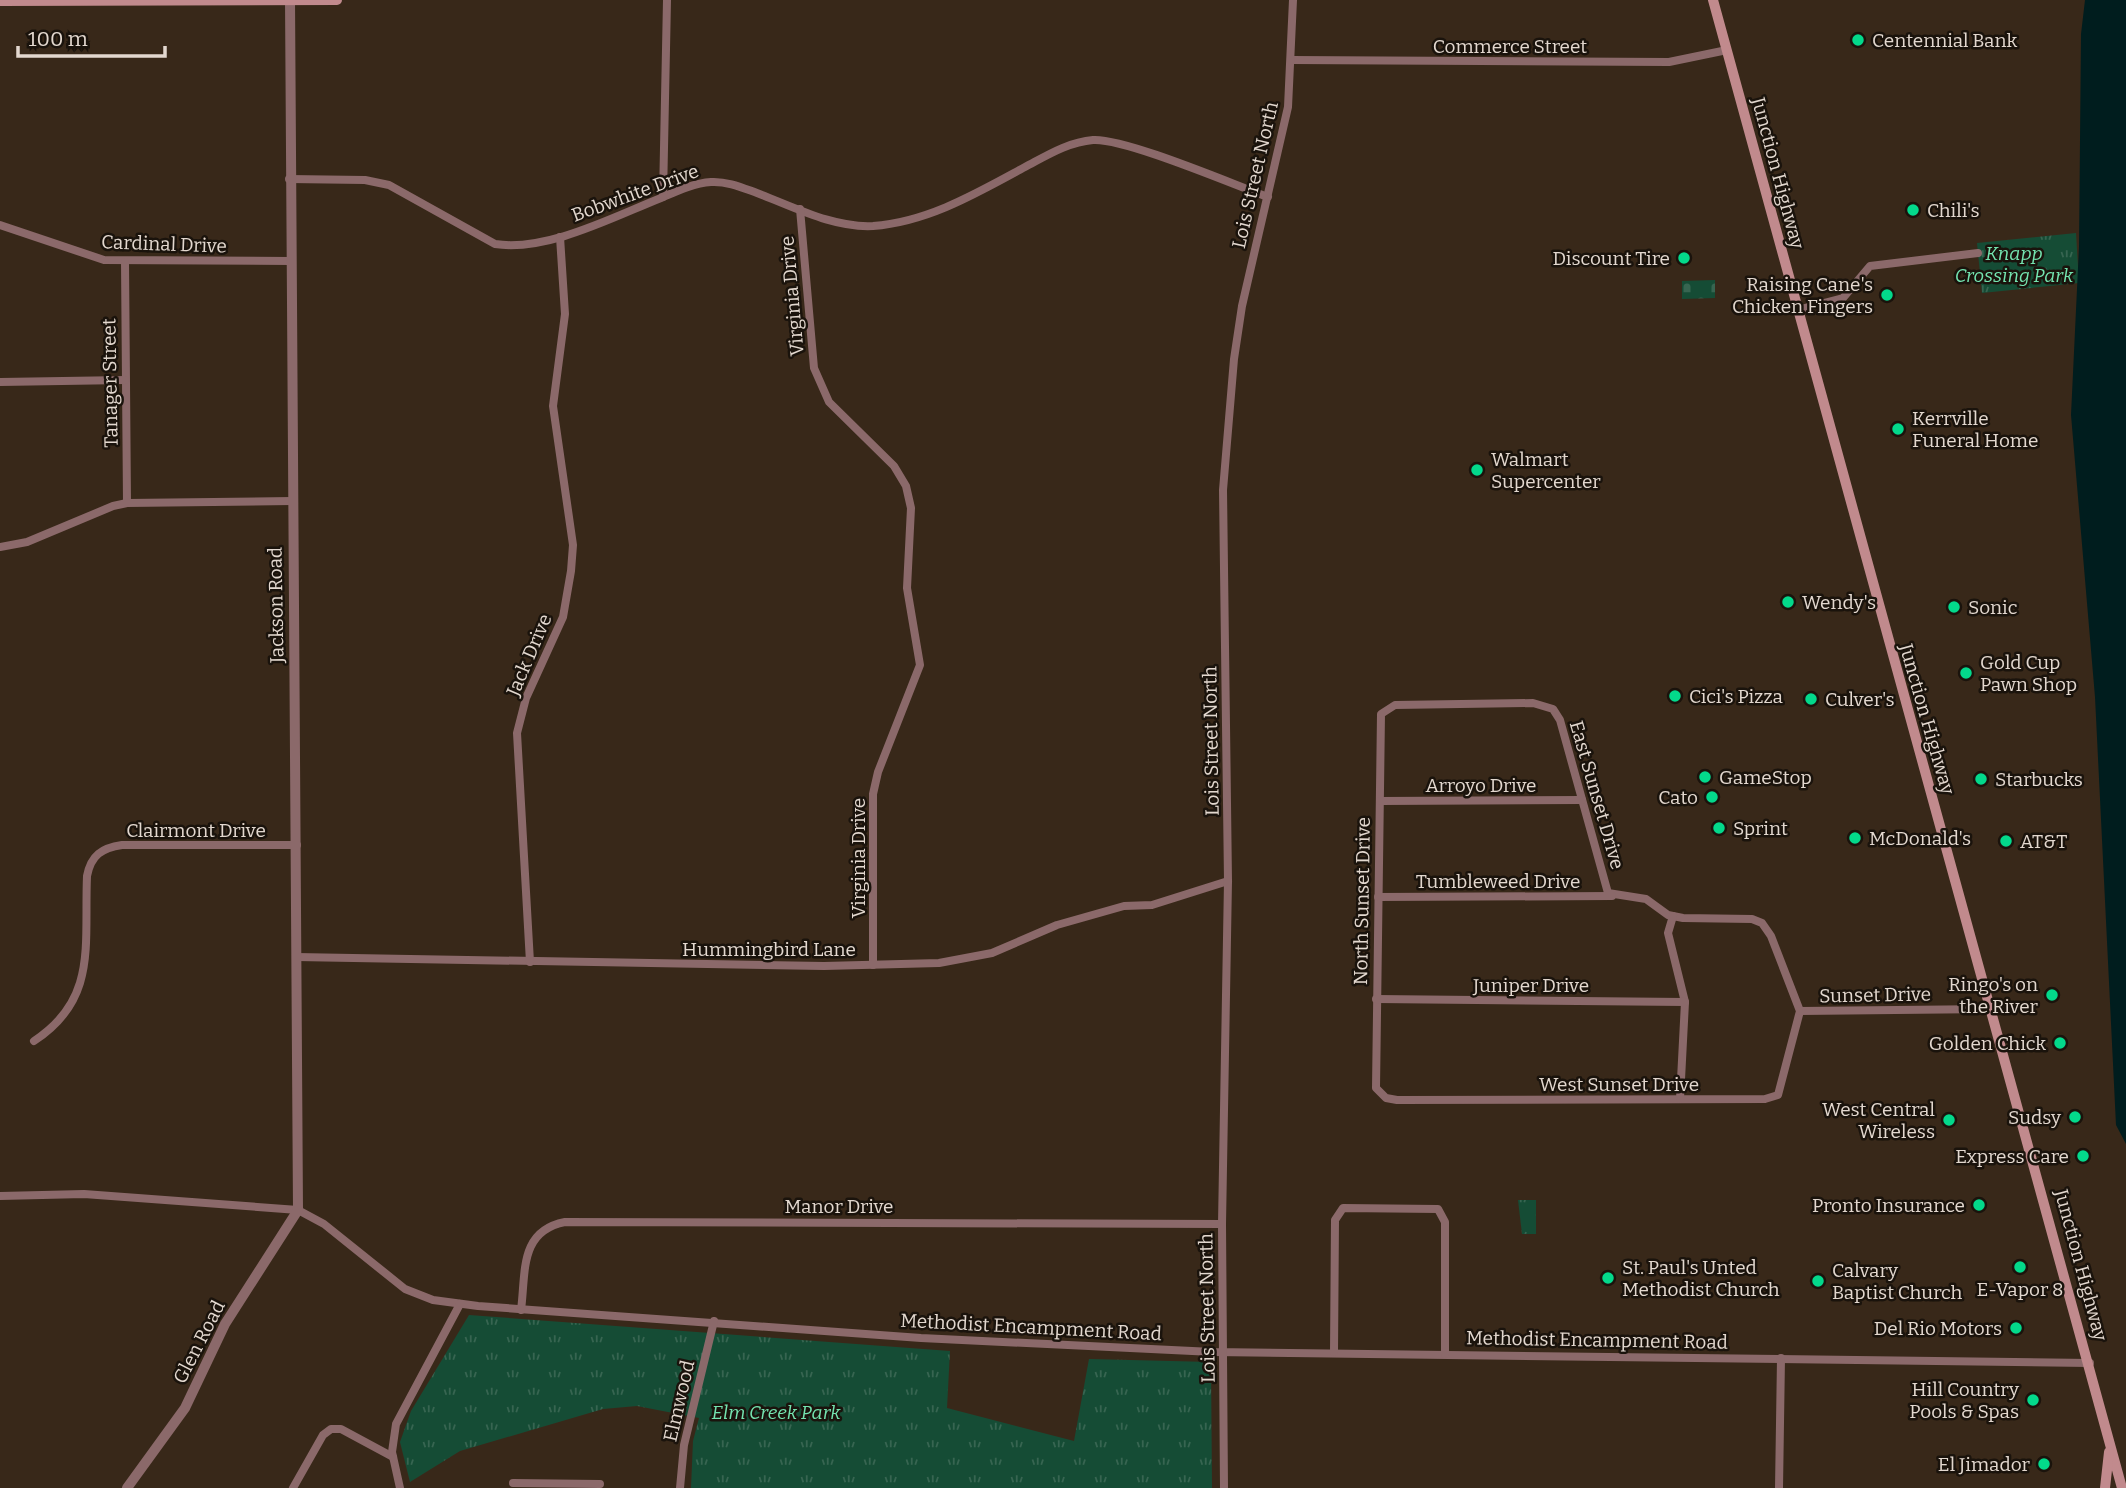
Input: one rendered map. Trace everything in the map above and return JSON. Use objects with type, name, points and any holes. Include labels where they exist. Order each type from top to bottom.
[{"type":"main road","points":[[0,1],[337,0]]},
{"type":"main road","name":"Junction Highway","points":[[1713,0],[2090,1363],[2122,1488]]},
{"type":"main road","points":[[2105,1488],[2110,1443]]},
{"type":"street","points":[[663,197],[667,0]]},
{"type":"street","name":"Lois Street North","points":[[1224,1488],[1222,1224],[1228,881],[1224,478],[1240,316],[1289,107],[1293,0]]},
{"type":"street","name":"Jackson Road","points":[[290,1],[289,179],[297,845],[298,1210]]},
{"type":"street","name":"Commerce Street","points":[[1292,60],[1669,62],[1727,50]]},
{"type":"street","name":"Bobwhite Drive","points":[[289,179],[365,180],[389,185],[495,244],[508,246],[560,237],[688,187],[712,182],[726,183],[847,225],[873,226],[902,222],[968,197],[1075,143],[1095,140],[1137,150],[1268,197]]},
{"type":"street","name":"Virginia Drive","points":[[800,209],[816,376],[829,402],[894,466],[906,486],[911,508],[907,588],[920,665],[878,772],[873,794],[873,965]]},
{"type":"street","name":"Cardinal Drive","points":[[0,225],[85,256],[125,262],[291,261]]},
{"type":"street","name":"Jack Drive","points":[[530,962],[517,733],[526,698],[563,617],[573,545],[553,406],[565,314],[560,237]]},
{"type":"street","points":[[1797,310],[1843,298],[1870,265],[1978,253]]},
{"type":"street","name":"Tanager Street","points":[[125,262],[127,503]]},
{"type":"street","points":[[0,382],[125,380]]},
{"type":"street","points":[[0,547],[27,542],[113,506],[127,503],[292,501]]},
{"type":"street","name":"East Sunset Drive","points":[[1381,714],[1395,705],[1547,705],[1560,720],[1608,893],[1646,899],[1673,916],[1747,918],[1762,923],[1771,936],[1800,1011]]},
{"type":"street","name":"North Sunset Drive","points":[[1376,1088],[1381,714]]},
{"type":"street","name":"Arroyo Drive","points":[[1380,800],[1582,800]]},
{"type":"street","name":"Clairmont Drive","points":[[34,1041],[56,1026],[70,1009],[82,984],[88,876],[91,862],[99,852],[122,845],[297,845]]},
{"type":"street","name":"Hummingbird Lane","points":[[296,957],[873,965],[966,960],[992,953],[1057,925],[1124,906],[1152,905],[1228,881]]},
{"type":"street","name":"Tumbleweed Drive","points":[[1378,897],[1618,896]]},
{"type":"street","points":[[1673,916],[1668,933],[1685,1002],[1680,1099]]},
{"type":"street","name":"Juniper Drive","points":[[1376,999],[1685,1002]]},
{"type":"street","name":"Sunset Drive","points":[[1800,1011],[1992,1009]]},
{"type":"street","name":"West Sunset Drive","points":[[1376,1088],[1386,1098],[1396,1100],[1765,1099],[1778,1095],[1800,1011]]},
{"type":"street","name":"Methodist Encampment Road","points":[[0,1196],[85,1194],[298,1210],[324,1224],[405,1289],[433,1300],[521,1310],[714,1321],[935,1339],[1224,1352],[2090,1363]]},
{"type":"street","points":[[1334,1352],[1337,1213],[1343,1208],[1438,1209],[1444,1222],[1445,1354]]},
{"type":"street","name":"Glen Road","points":[[127,1488],[185,1408],[225,1324],[298,1210]]},
{"type":"street","name":"Manor Drive","points":[[521,1310],[528,1251],[535,1235],[549,1226],[565,1222],[1222,1224]]},
{"type":"street","points":[[400,1488],[392,1443],[400,1413],[460,1304]]},
{"type":"street","name":"Elmwood","points":[[680,1488],[684,1445],[714,1321]]},
{"type":"street","points":[[1779,1488],[1781,1358]]},
{"type":"street","points":[[293,1488],[323,1435],[331,1429],[341,1429],[393,1458]]},
{"type":"street","points":[[513,1483],[549,1486],[600,1484]]},
{"type":"green space","name":"Knapp Crossing Park","points":[[2076,233],[2079,283],[1982,293],[1977,243]]},
{"type":"green space","points":[[1715,280],[1715,298],[1682,299],[1682,281]]},
{"type":"green space","points":[[1518,1200],[1536,1200],[1536,1234],[1522,1234]]},
{"type":"green space","name":"Elm Creek Park","points":[[469,1315],[950,1351],[947,1408],[1074,1441],[1089,1359],[1211,1362],[1212,1488],[691,1488],[693,1441],[699,1418],[637,1406],[603,1409],[460,1451],[410,1482],[400,1442],[411,1411]]},
{"type":"water","points":[[2085,0],[2126,0],[2126,1144],[2116,1125],[2095,697],[2071,415],[2079,247],[2081,34]]},
{"type":"place","name":"Centennial Bank","points":[[1858,40]]},
{"type":"place","name":"Chili's","points":[[1913,210]]},
{"type":"place","name":"Discount Tire","points":[[1684,258]]},
{"type":"place","name":"Raising Cane's Chicken Fingers","points":[[1887,295]]},
{"type":"place","name":"Kerrville Funeral Home","points":[[1898,429]]},
{"type":"place","name":"Walmart Supercenter","points":[[1477,470]]},
{"type":"place","name":"Wendy's","points":[[1788,602]]},
{"type":"place","name":"Sonic","points":[[1954,607]]},
{"type":"place","name":"Gold Cup Pawn Shop","points":[[1966,673]]},
{"type":"place","name":"Cici's Pizza","points":[[1675,696]]},
{"type":"place","name":"Culver's","points":[[1811,699]]},
{"type":"place","name":"GameStop","points":[[1705,777]]},
{"type":"place","name":"Starbucks","points":[[1981,779]]},
{"type":"place","name":"Cato","points":[[1712,797]]},
{"type":"place","name":"Sprint","points":[[1719,828]]},
{"type":"place","name":"McDonald's","points":[[1855,838]]},
{"type":"place","name":"AT&T","points":[[2006,841]]},
{"type":"place","name":"Ringo's on the River","points":[[2052,995]]},
{"type":"place","name":"Golden Chick","points":[[2060,1043]]},
{"type":"place","name":"Sudsy","points":[[2075,1117]]},
{"type":"place","name":"West Central Wireless","points":[[1949,1120]]},
{"type":"place","name":"Express Care","points":[[2083,1156]]},
{"type":"place","name":"Pronto Insurance","points":[[1979,1205]]},
{"type":"place","name":"E-Vapor 8","points":[[2020,1267]]},
{"type":"place","name":"St. Paul's Unted Methodist Church","points":[[1608,1278]]},
{"type":"place","name":"Calvary Baptist Church","points":[[1818,1281]]},
{"type":"place","name":"Del Rio Motors","points":[[2016,1328]]},
{"type":"place","name":"Hill Country Pools & Spas","points":[[2033,1400]]},
{"type":"place","name":"El Jimador","points":[[2044,1464]]}]
